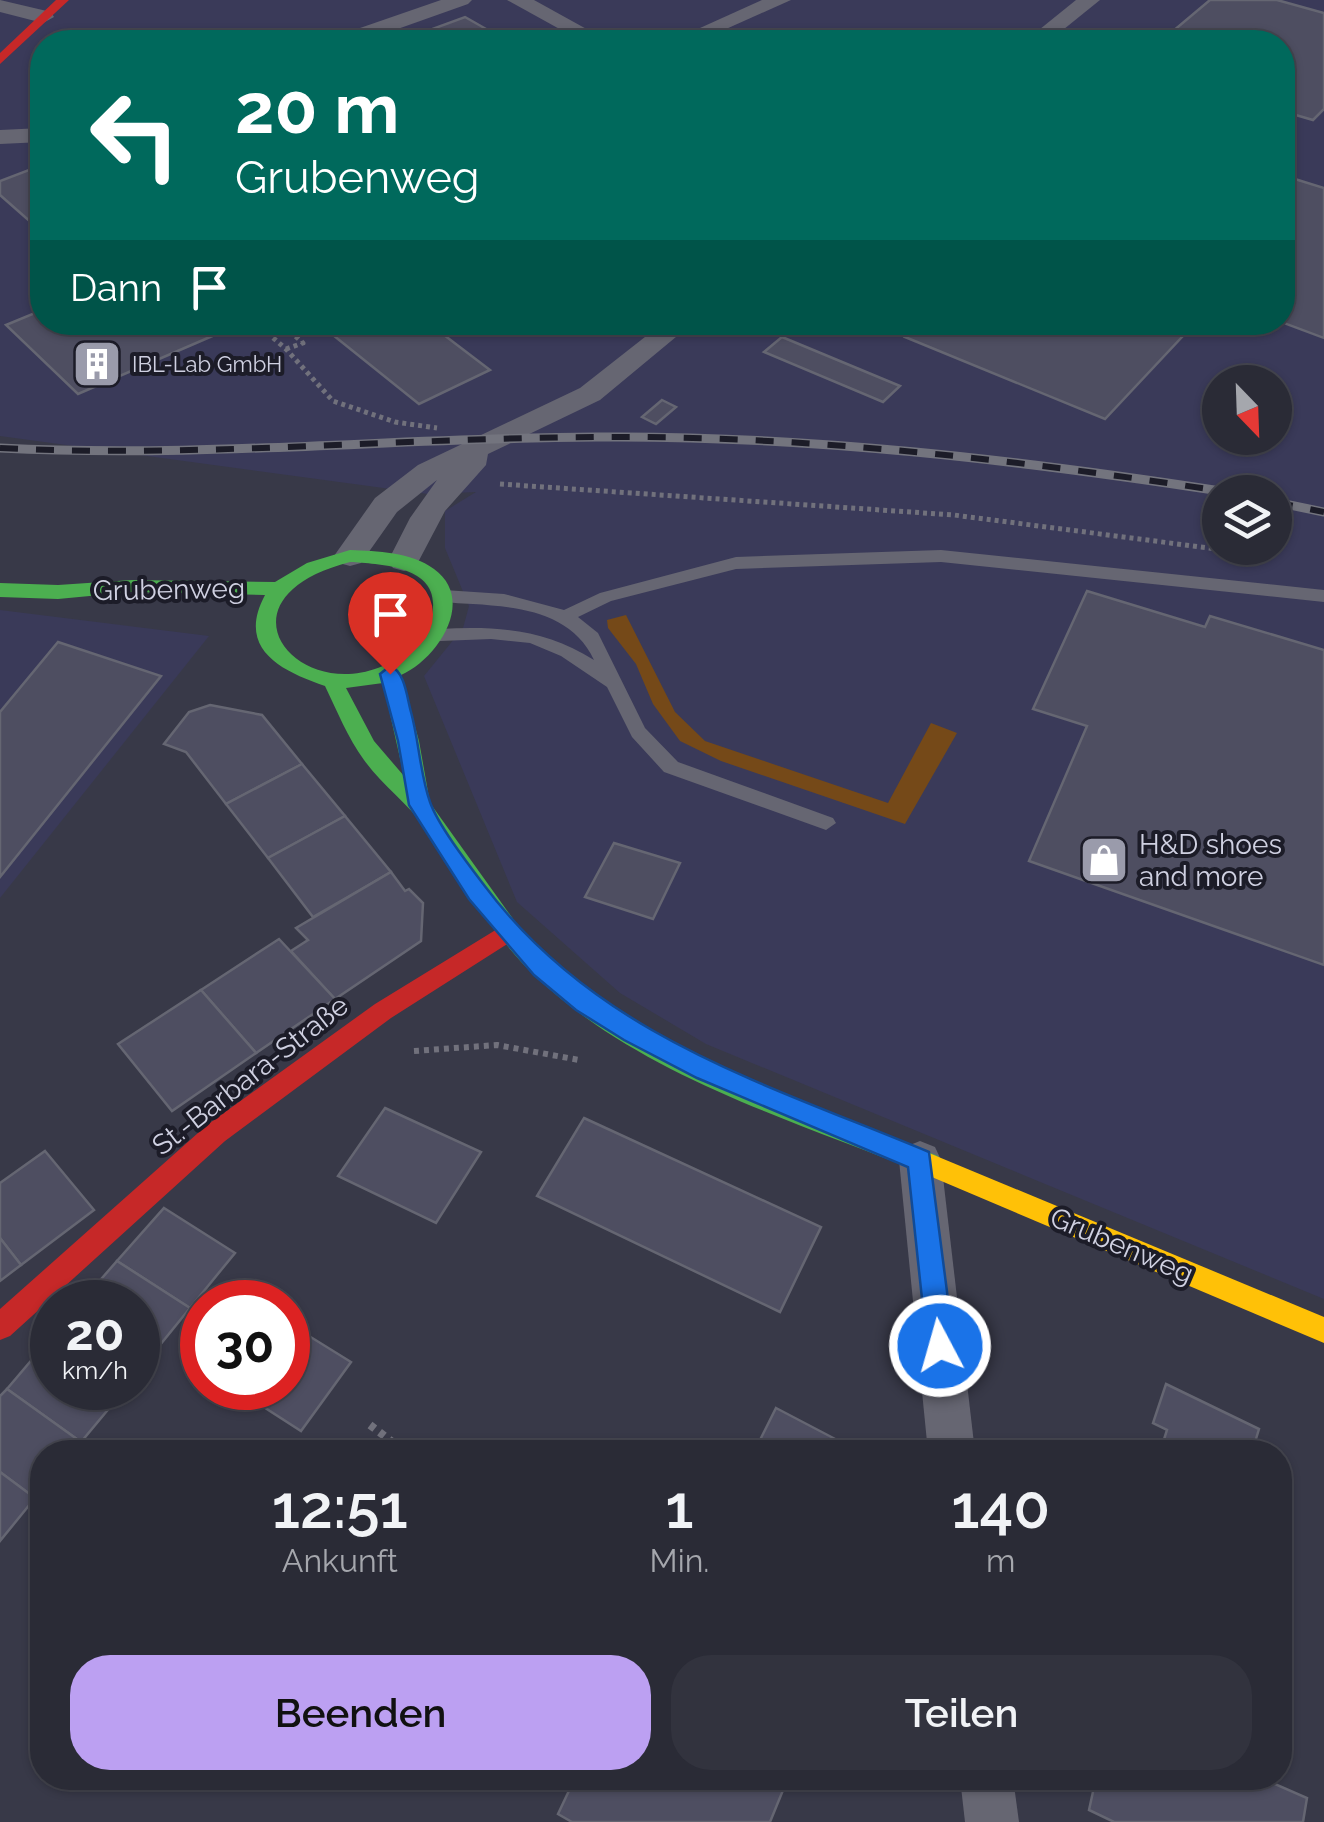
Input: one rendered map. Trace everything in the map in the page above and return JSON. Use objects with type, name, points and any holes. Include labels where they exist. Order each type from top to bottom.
[{"type":"street","points":[[0,60],[63,0]]},
{"type":"street","points":[[376,30],[461,0]]},
{"type":"street","points":[[518,0],[577,30]]},
{"type":"street","points":[[709,30],[780,0]]},
{"type":"street","points":[[1050,30],[1089,0]]},
{"type":"street","points":[[0,6],[43,17]]},
{"type":"street","points":[[0,137],[30,136]]},
{"type":"street","points":[[350,556],[386,505],[407,487],[445,464],[590,394],[665,335]]},
{"type":"street","points":[[404,561],[418,529],[454,481],[504,438]]},
{"type":"street","points":[[350,556],[404,561],[436,582],[444,596],[446,621],[440,635],[412,664],[390,674],[332,681],[305,675],[283,664],[254,627],[280,589],[311,568],[350,556]]},
{"type":"street","name":"Grubenweg","points":[[0,590],[58,592],[132,586],[280,589]]},
{"type":"street","name":"Grubenweg","points":[[58,592],[140,610]]},
{"type":"street","name":"Grubenweg","points":[[390,674],[409,741],[420,805]]},
{"type":"street","name":"Grubenweg","points":[[332,681],[371,754],[420,805],[507,932],[556,980],[632,1033],[706,1070],[1324,1330]]},
{"type":"street","name":"St.-Barbara-Straße","points":[[0,1327],[216,1133],[383,1010],[507,932]]},
{"type":"street","points":[[920,1160],[951,1440]]},
{"type":"street","points":[[988,1790],[992,1822]]},
{"type":"lane","points":[[565,616],[606,598],[736,563],[941,556],[1324,596]]},
{"type":"lane","points":[[444,596],[504,600],[565,616],[592,637],[638,732],[670,767],[826,822]]},
{"type":"lane","points":[[440,635],[518,633],[550,640],[610,681]]},
{"type":"path","points":[[270,335],[332,401],[395,422],[504,438]]},
{"type":"path","points":[[286,348],[302,342],[294,335]]},
{"type":"path","points":[[454,481],[703,496],[1041,524],[1202,547]]},
{"type":"path","points":[[400,1054],[442,1046],[488,1044],[538,1048],[594,1066]]},
{"type":"path","points":[[370,1425],[390,1440]]},
{"type":"shaded area","points":[[0,0],[1324,0],[1324,1299],[706,1044],[620,993],[517,902],[424,676],[463,628],[469,606],[445,548],[445,511],[476,492],[428,494],[0,436]]},
{"type":"shaded area","points":[[0,610],[209,636],[0,898]]},
{"type":"shaded area","points":[[626,615],[675,712],[705,741],[888,803],[931,723],[957,733],[905,824],[721,761],[680,741],[653,704],[636,664],[608,628],[607,620]]},
{"type":"building","points":[[1210,0],[1277,0],[1324,13],[1324,109],[1313,120],[1295,115],[1295,30],[1174,30]]},
{"type":"building","points":[[465,17],[488,30],[430,30]]},
{"type":"building","points":[[30,170],[30,221],[0,195],[0,181]]},
{"type":"building","points":[[1295,179],[1324,188],[1324,338],[1295,327]]},
{"type":"building","name":"IBL-Lab GmbH","points":[[30,315],[30,335],[215,335],[78,394],[6,325]]},
{"type":"building","points":[[333,335],[444,335],[490,370],[419,404]]},
{"type":"building","points":[[907,335],[1184,335],[1105,419]]},
{"type":"building","points":[[782,337],[900,386],[883,402],[764,352]]},
{"type":"building","points":[[662,400],[676,407],[656,424],[642,417]]},
{"type":"building","points":[[1087,591],[1205,627],[1210,616],[1324,650],[1324,965],[1029,861],[1087,726],[1033,709]]},
{"type":"building","points":[[58,642],[161,676],[0,877],[0,712]]},
{"type":"building","points":[[210,705],[262,715],[302,764],[226,804],[186,752],[164,744],[189,712]]},
{"type":"building","points":[[302,764],[345,816],[268,858],[226,804]]},
{"type":"building","points":[[345,816],[391,872],[313,917],[268,858]]},
{"type":"building","points":[[614,843],[680,863],[653,919],[585,897]]},
{"type":"building","points":[[391,872],[405,891],[409,889],[423,903],[421,941],[335,999],[291,951],[308,940],[296,928]]},
{"type":"building","points":[[279,939],[335,999],[256,1053],[201,990]]},
{"type":"building","points":[[201,990],[256,1053],[172,1111],[118,1044]]},
{"type":"building","points":[[385,1108],[481,1152],[436,1223],[338,1176]]},
{"type":"building","points":[[584,1118],[821,1227],[780,1312],[537,1196]]},
{"type":"building","points":[[45,1151],[94,1210],[21,1265],[0,1238],[0,1183]]},
{"type":"building","points":[[164,1208],[235,1253],[213,1280],[180,1280],[180,1302],[160,1289],[160,1280],[147,1280],[117,1261]]},
{"type":"building","points":[[0,1238],[21,1265],[0,1281]]},
{"type":"building","points":[[117,1261],[147,1280],[100,1280]]},
{"type":"building","points":[[160,1289],[180,1302],[180,1320],[160,1345]]},
{"type":"building","points":[[310,1337],[351,1362],[301,1431],[268,1410],[310,1410]]},
{"type":"building","points":[[30,1362],[30,1405],[7,1389]]},
{"type":"building","points":[[1166,1384],[1259,1429],[1256,1440],[1164,1440],[1167,1430],[1153,1423]]},
{"type":"building","points":[[7,1389],[30,1405],[30,1410],[36,1410],[78,1440],[30,1440],[30,1494],[0,1472],[0,1396]]},
{"type":"building","points":[[776,1408],[837,1440],[760,1440]]},
{"type":"building","points":[[36,1410],[108,1410],[83,1440]]},
{"type":"building","points":[[0,1472],[30,1494],[30,1504],[0,1541]]},
{"type":"building","points":[[569,1790],[783,1790],[770,1822],[572,1822],[558,1814]]},
{"type":"building","points":[[1093,1790],[1289,1790],[1307,1798],[1303,1822],[1114,1822],[1089,1810]]},
{"type":"railway","points":[[0,448],[149,451],[521,438],[675,437],[913,452],[1202,488]]},
{"type":"railway","points":[[1292,505],[1324,512]]},
{"type":"traffic: fast","points":[[350,556],[396,560],[429,574],[443,595],[442,620],[428,645],[403,666],[371,680],[335,682],[296,669],[283,660],[273,649],[265,625],[272,600],[293,578],[313,567],[350,556]]},
{"type":"traffic: fast","points":[[0,590],[58,592],[132,586],[280,589]]},
{"type":"traffic: fast","points":[[390,673],[409,741],[420,805]]},
{"type":"traffic: fast","points":[[332,681],[372,755],[435,824],[508,930],[543,969],[582,1002],[675,1058],[726,1082],[929,1164]]},
{"type":"traffic: slow","points":[[929,1164],[1324,1330]]},
{"type":"traffic: jam","points":[[32,30],[63,0]]},
{"type":"traffic: jam","points":[[0,60],[30,31]]},
{"type":"traffic: jam","points":[[0,1327],[216,1133],[383,1011],[507,932]]},
{"type":"place","name":"IBL-Lab GmbH","points":[[97,364]]},
{"type":"place","name":"H&D shoes and more","points":[[1104,860]]},
{"type":"route","points":[[390,674],[409,741],[420,805],[476,892],[542,968],[584,1003],[632,1033],[706,1070],[920,1160],[940,1346]]}]
